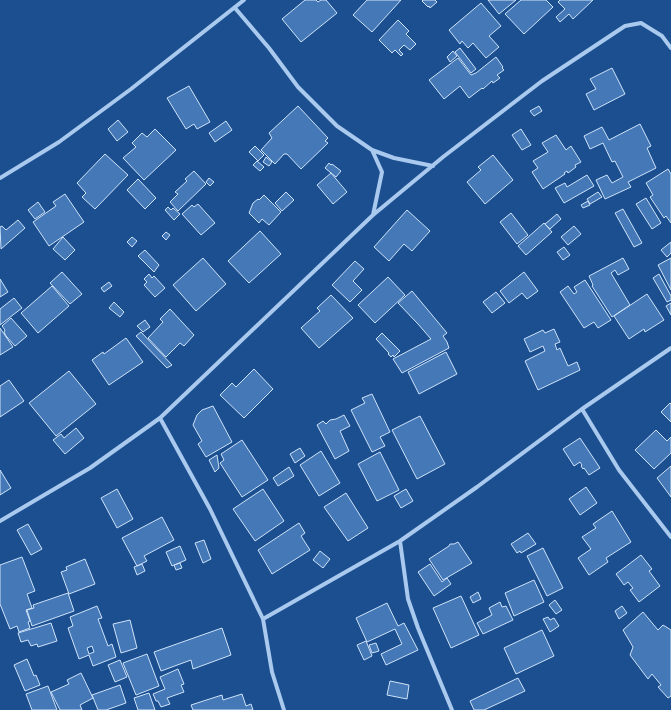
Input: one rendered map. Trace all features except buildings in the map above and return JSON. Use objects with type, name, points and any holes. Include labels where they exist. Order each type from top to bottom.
[{"type":"street","points":[[0,178],[59,142],[131,89],[244,0]]},
{"type":"street","points":[[235,8],[269,48],[298,87],[337,126],[372,150],[394,158],[433,166]]},
{"type":"street","points":[[0,521],[90,468],[160,418],[373,215],[542,81],[625,26],[641,23],[662,36],[671,48]]},
{"type":"street","points":[[372,150],[382,172],[373,215]]},
{"type":"street","points":[[263,619],[400,541],[478,487],[582,409],[671,348]]},
{"type":"street","points":[[582,409],[619,470],[671,537]]},
{"type":"street","points":[[160,418],[210,510],[263,619],[272,672],[284,710]]},
{"type":"street","points":[[400,541],[408,598],[418,628],[452,710]]}]
